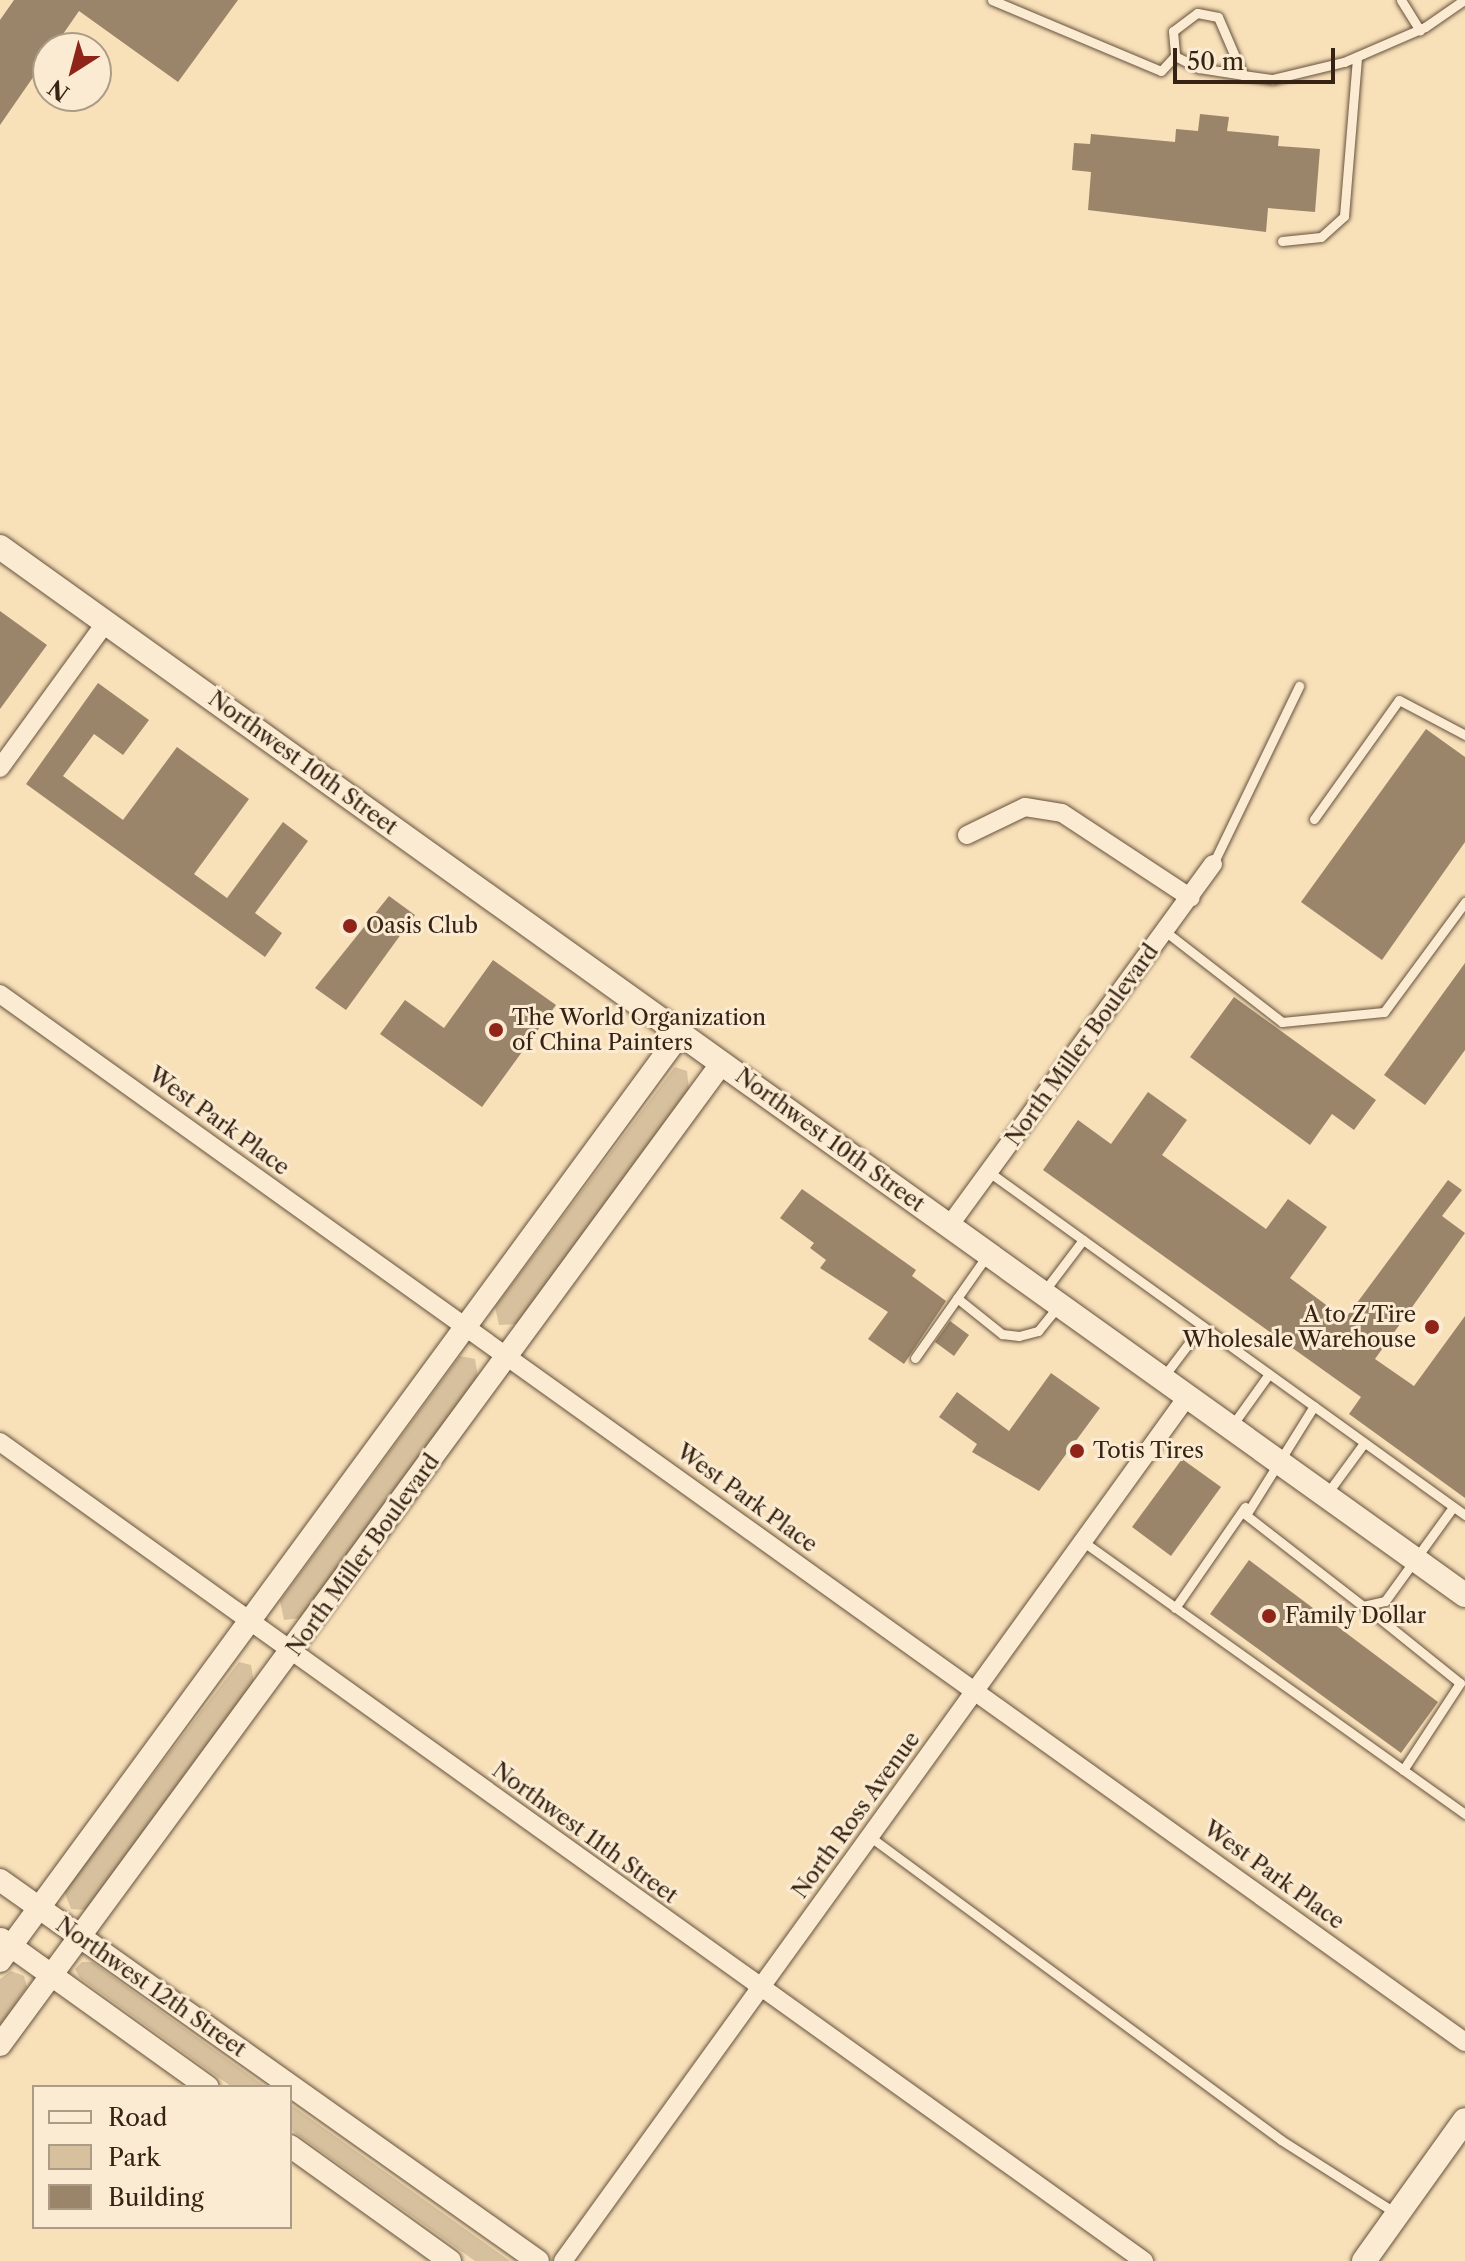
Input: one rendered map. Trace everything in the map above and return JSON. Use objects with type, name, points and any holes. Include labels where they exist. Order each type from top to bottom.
[{"type":"main road","name":"Northwest 10th Street","points":[[0,547],[1465,1595]]},
{"type":"main road","points":[[1364,2261],[1465,2120]]},
{"type":"street","points":[[0,768],[106,622]]},
{"type":"street","points":[[967,835],[1025,807],[1062,813],[1191,898]]},
{"type":"street","name":"North Miller Boulevard","points":[[949,1226],[1213,864]]},
{"type":"street","name":"West Park Place","points":[[0,994],[1465,2042]]},
{"type":"street","points":[[205,2085],[52,1975],[4,1949],[39,1908],[681,1033]]},
{"type":"street","name":"North Miller Boulevard","points":[[0,2045],[722,1063]]},
{"type":"street","name":"North Ross Avenue","points":[[563,2261],[869,1836],[1085,1543],[1187,1397]]},
{"type":"street","name":"Northwest 11th Street","points":[[0,1442],[1144,2261]]},
{"type":"street","name":"Northwest 12th Street","points":[[0,1880],[289,2085]]},
{"type":"street","name":"Northwest 12th Street","points":[[292,2087],[538,2261]]},
{"type":"street","points":[[292,2147],[450,2261]]},
{"type":"lane","points":[[992,0],[1161,71],[1175,56],[1173,31],[1197,13],[1218,17],[1243,75]]},
{"type":"lane","points":[[1401,0],[1420,30]]},
{"type":"lane","points":[[1175,56],[1243,75],[1273,79],[1357,57],[1420,30],[1464,0]]},
{"type":"lane","points":[[1282,241],[1321,237],[1344,216],[1357,57]]},
{"type":"lane","points":[[1213,864],[1299,686]]},
{"type":"lane","points":[[1314,819],[1399,700],[1465,735]]},
{"type":"lane","points":[[1166,932],[1282,1022],[1384,1012],[1465,902]]},
{"type":"lane","points":[[989,1172],[1465,1515]]},
{"type":"lane","points":[[957,1298],[1002,1334],[1019,1336],[1038,1331],[1051,1299],[1083,1240]]},
{"type":"lane","points":[[915,1358],[988,1254]]},
{"type":"lane","points":[[1162,1379],[1202,1326]]},
{"type":"lane","points":[[1231,1427],[1269,1374]]},
{"type":"lane","points":[[1175,1608],[1314,1406]]},
{"type":"lane","points":[[1326,1495],[1364,1443]]},
{"type":"lane","points":[[1247,1504],[1252,1524],[1460,1683],[1403,1770]]},
{"type":"lane","points":[[1363,1606],[1385,1601],[1453,1507]]},
{"type":"lane","points":[[1085,1543],[1465,1814]]},
{"type":"lane","points":[[869,1836],[1281,2140],[1397,2214]]},
{"type":"green space","points":[[675,1067],[687,1071],[689,1089],[517,1324],[499,1325],[495,1307]]},
{"type":"green space","points":[[460,1356],[475,1359],[478,1377],[301,1618],[284,1620],[280,1601]]},
{"type":"green space","points":[[239,1662],[251,1665],[254,1683],[86,1910],[71,1909],[64,1891]]},
{"type":"green space","points":[[82,1962],[92,1962],[263,2085],[229,2085],[80,1978],[75,1969]]},
{"type":"green space","points":[[11,1971],[24,1976],[27,1987],[0,2026],[0,1979]]},
{"type":"green space","points":[[292,2105],[510,2261],[475,2261],[292,2130]]},
{"type":"building","points":[[14,0],[238,0],[178,82],[79,11],[64,32],[32,32],[32,79],[0,125],[0,20]]},
{"type":"building","points":[[1200,114],[1229,117],[1227,131],[1279,136],[1278,146],[1320,149],[1315,212],[1268,208],[1266,232],[1088,210],[1091,172],[1072,170],[1074,143],[1090,144],[1091,134],[1175,142],[1176,129],[1198,131]]},
{"type":"building","points":[[0,611],[47,645],[0,709]]},
{"type":"building","points":[[98,683],[149,720],[123,755],[94,734],[63,776],[123,820],[177,747],[249,799],[194,874],[227,898],[283,822],[308,841],[255,913],[282,933],[265,957],[26,784]]},
{"type":"building","points":[[1426,729],[1465,757],[1465,842],[1382,960],[1301,902]]},
{"type":"building","points":[[389,896],[415,915],[346,1010],[315,988]]},
{"type":"building","points":[[493,960],[556,1005],[482,1107],[380,1034],[405,1000],[444,1028]]},
{"type":"building","points":[[1465,963],[1465,1050],[1425,1105],[1384,1075]]},
{"type":"building","points":[[1234,997],[1376,1100],[1354,1130],[1332,1114],[1310,1145],[1190,1057]]},
{"type":"building","points":[[1148,1092],[1187,1120],[1162,1155],[1266,1229],[1288,1199],[1327,1227],[1290,1278],[1345,1319],[1448,1180],[1462,1190],[1442,1216],[1465,1233],[1375,1359],[1414,1386],[1465,1316],[1465,1498],[1349,1414],[1361,1397],[1043,1170],[1078,1120],[1111,1144]]},
{"type":"building","points":[[802,1189],[916,1270],[912,1276],[946,1301],[904,1364],[868,1339],[888,1312],[820,1268],[826,1260],[810,1248],[814,1243],[780,1218]]},
{"type":"building","points":[[950,1321],[969,1335],[954,1356],[935,1342]]},
{"type":"building","points":[[1051,1373],[1100,1408],[1039,1491],[972,1452],[977,1444],[939,1417],[957,1392],[1009,1431]]},
{"type":"building","points":[[1182,1459],[1221,1487],[1171,1556],[1132,1527]]},
{"type":"building","points":[[1249,1560],[1438,1702],[1401,1753],[1210,1614]]},
{"type":"place","name":"Oasis Club","points":[[350,926]]},
{"type":"place","name":"The World Organization of China Painters","points":[[496,1030]]},
{"type":"place","name":"A to Z Tire Wholesale Warehouse","points":[[1432,1327]]},
{"type":"place","name":"Totis Tires","points":[[1077,1451]]},
{"type":"place","name":"Family Dollar","points":[[1269,1616]]}]
